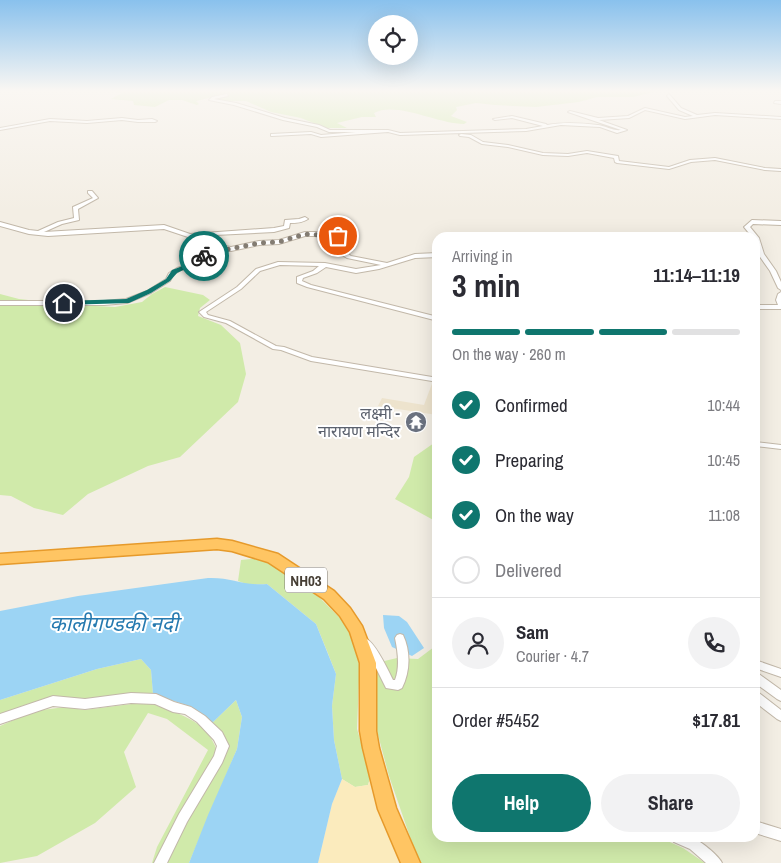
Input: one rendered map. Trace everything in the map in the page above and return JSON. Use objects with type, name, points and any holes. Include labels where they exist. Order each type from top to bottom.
[{"type":"highway","name":"NH03","points":[[0,559],[207,544],[232,546],[272,558],[328,595],[345,612],[357,630],[368,663],[368,731],[370,748],[387,808],[411,863]]},
{"type":"street","points":[[272,134],[311,133],[321,136],[384,131]]},
{"type":"street","points":[[389,131],[414,137],[464,134],[474,137],[482,143],[508,146],[530,152],[568,155],[587,152],[608,154],[616,157],[616,161],[646,166],[668,168],[690,161],[715,159],[765,169],[781,170]]},
{"type":"street","points":[[394,134],[484,131]]},
{"type":"street","points":[[38,233],[60,223],[77,219],[75,208],[97,197],[90,192]]},
{"type":"street","points":[[189,235],[274,230],[287,227],[287,221],[300,222],[305,219]]},
{"type":"street","points":[[751,232],[747,227],[752,222],[781,223]]},
{"type":"street","points":[[0,224],[38,233],[164,227],[230,249]]},
{"type":"street","points":[[0,303],[104,303],[127,301],[149,292],[168,280],[174,272],[202,259],[204,257],[202,247],[216,251],[259,243],[279,242],[305,234],[323,234],[355,240],[344,251],[344,254],[349,257],[386,264]]},
{"type":"street","points":[[760,251],[774,271],[781,288]]},
{"type":"street","points":[[432,255],[415,256],[356,271],[325,265],[280,263],[267,266],[258,270],[239,288],[206,308],[202,314],[228,322],[275,348],[282,348],[311,359],[432,379]]},
{"type":"street","points":[[325,265],[315,272],[300,277],[299,282],[432,317]]},
{"type":"street","points":[[760,307],[781,306],[779,300],[781,294]]},
{"type":"street","points":[[760,445],[781,447]]},
{"type":"street","points":[[357,630],[366,645],[374,653],[390,685],[398,686],[403,678],[400,638]]},
{"type":"street","points":[[760,666],[781,673]]},
{"type":"street","points":[[760,681],[781,696]]},
{"type":"street","points":[[0,719],[33,706],[53,701],[86,704],[132,698],[156,699],[173,707],[186,710],[201,719],[218,736],[223,746],[218,759],[183,818],[160,863]]},
{"type":"street","points":[[760,700],[781,716]]},
{"type":"street","points":[[760,829],[781,835]]},
{"type":"street","points":[[687,842],[694,845],[716,863]]},
{"type":"shaded area","points":[[432,384],[432,414],[378,406],[382,398],[424,405]]},
{"type":"green space","points":[[165,287],[203,295],[210,300],[200,308],[198,316],[221,325],[240,343],[246,374],[238,402],[180,457],[148,466],[88,494],[63,515],[34,508],[11,496],[0,495],[0,294],[19,299],[115,307],[142,302]]},
{"type":"green space","points":[[432,444],[432,519],[395,499],[409,477],[414,457]]},
{"type":"green space","points":[[262,558],[312,590],[349,627],[360,656],[357,729],[371,775],[368,785],[355,787],[342,779],[334,740],[332,706],[336,674],[316,624],[267,584],[249,585],[238,581],[241,560]]},
{"type":"green space","points":[[432,648],[432,842],[670,842],[683,848],[705,863],[419,863],[389,776],[377,731],[376,663],[397,658],[418,659]]},
{"type":"green space","points":[[141,659],[151,670],[153,694],[79,701],[0,717],[0,700],[97,669]]},
{"type":"green space","points":[[236,700],[242,717],[237,749],[189,863],[163,863],[226,748],[211,724]]},
{"type":"green space","points":[[147,702],[179,714],[198,724],[206,731],[217,751],[195,791],[174,822],[156,863],[152,863],[157,847],[208,750],[167,719],[148,713],[124,752],[136,787],[95,823],[37,856],[0,863],[0,726],[34,711],[65,707],[84,710]]},
{"type":"sand","points":[[371,775],[399,863],[318,863],[332,804],[342,779],[355,787],[368,785]]},
{"type":"water","name":"कालीगण्डकी नदी","points":[[208,578],[251,584],[267,584],[316,624],[336,674],[332,706],[334,740],[342,779],[332,804],[318,863],[189,863],[237,749],[242,717],[236,700],[211,724],[192,707],[153,694],[151,670],[141,659],[97,669],[0,700],[0,611],[78,596]]},
{"type":"water","points":[[383,615],[399,616],[407,622],[424,648],[412,656],[392,647],[384,628]]},
{"type":"way so far","points":[[204,256],[202,247],[204,246],[210,250],[219,251],[259,243],[279,242],[305,234],[338,236]]},
{"type":"place","name":"लक्ष्मी - नारायण मन्दिर","points":[[416,422]]},
{"type":"route","points":[[64,303],[119,303],[127,301],[149,292],[168,280],[174,272],[195,264],[204,256]]}]
